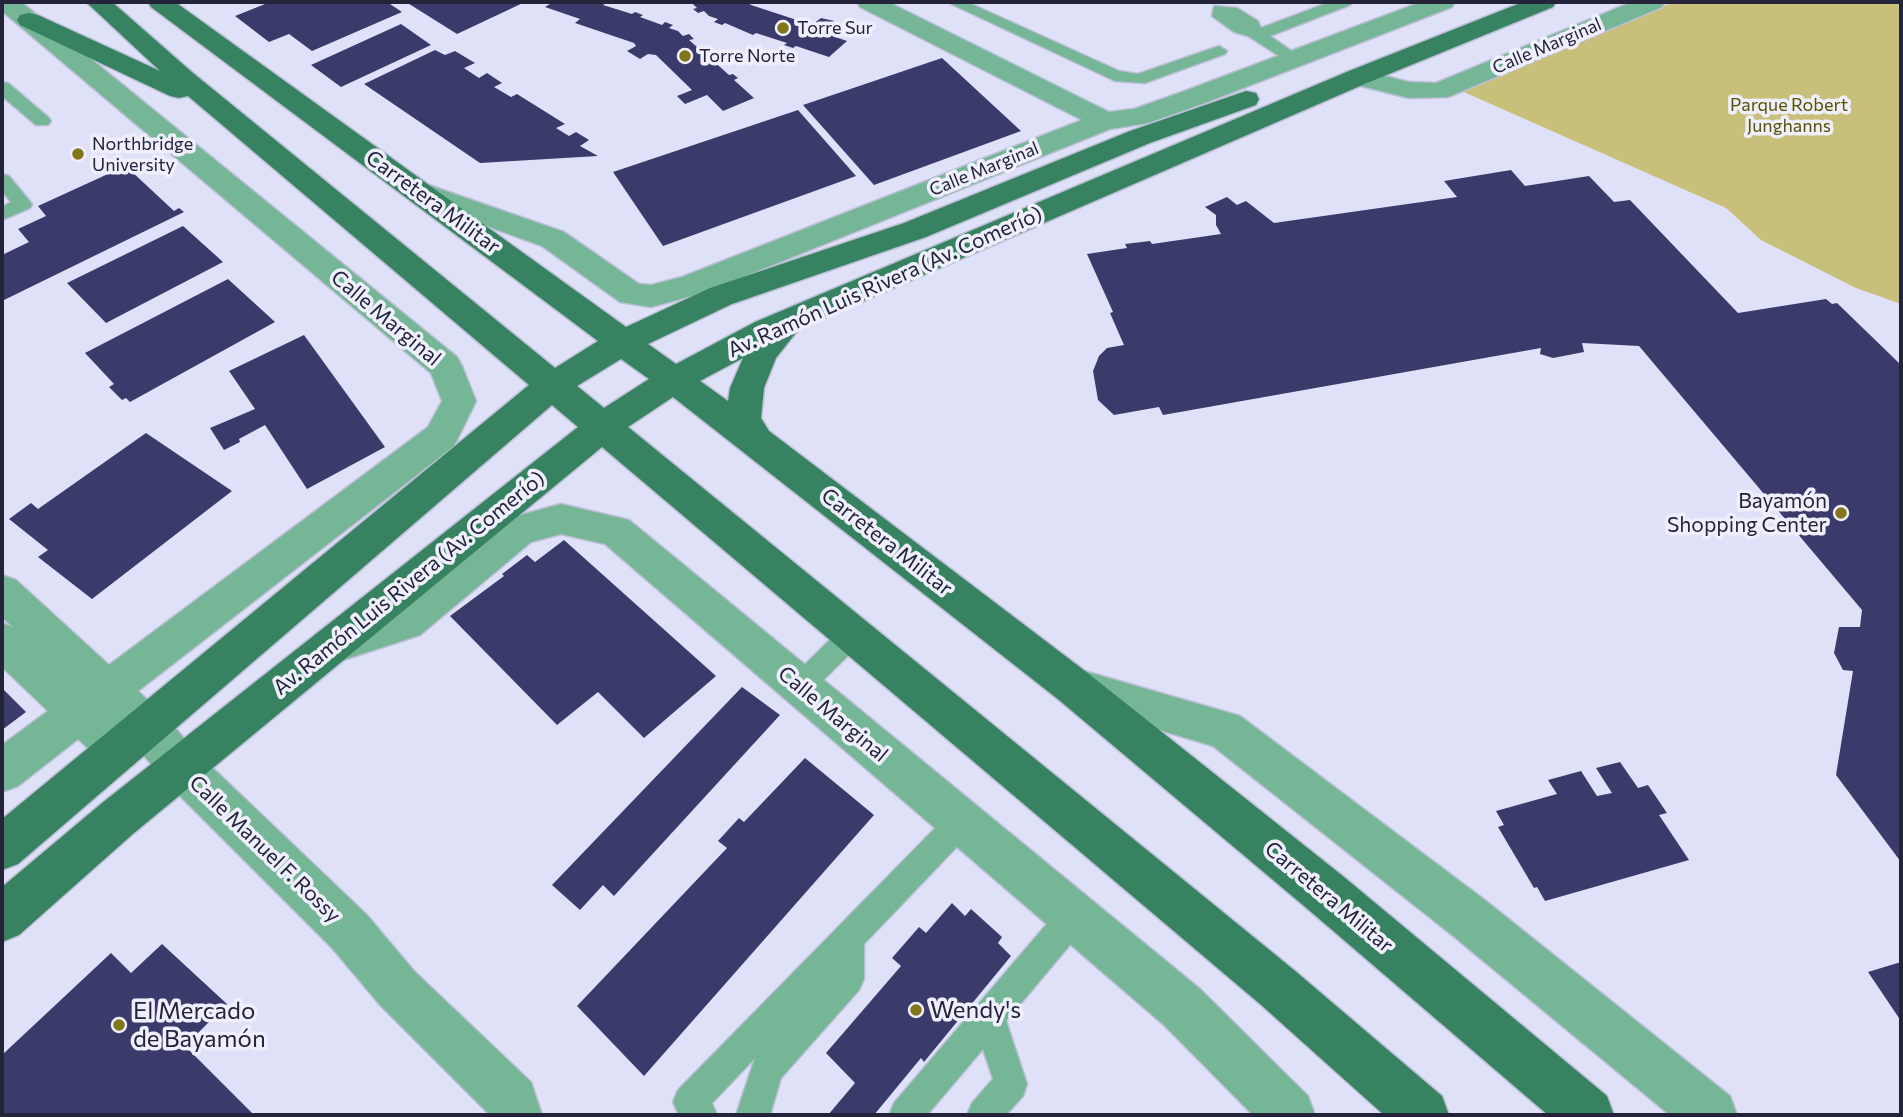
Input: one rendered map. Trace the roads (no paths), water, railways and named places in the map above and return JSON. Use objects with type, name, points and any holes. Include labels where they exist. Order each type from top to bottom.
[{"type":"main road","points":[[98,2],[220,109],[554,384],[1266,979],[1423,1115]]},
{"type":"main road","name":"Carretera Militar","points":[[160,2],[623,342],[672,381],[756,440],[1073,687],[1327,894],[1588,1115]]},
{"type":"main road","name":"Av. Ramón Luis Rivera (Av. Comerío)","points":[[2,848],[554,384],[623,342],[721,296],[915,230],[1140,137],[1344,65],[1489,2]]},
{"type":"main road","name":"Av. Ramón Luis Rivera (Av. Comerío)","points":[[2,918],[181,767],[603,426],[672,381],[790,321],[1358,77],[1544,2]]},
{"type":"main road","points":[[17,11],[220,109]]},
{"type":"main road","points":[[756,440],[743,419],[747,388],[766,346],[790,321]]},
{"type":"street","points":[[869,2],[1105,121]]},
{"type":"street","name":"Calle Marginal","points":[[1358,77],[1409,90],[1438,91],[1653,2]]},
{"type":"street","name":"Calle Marginal","points":[[417,190],[553,239],[631,294],[650,296],[692,285],[1105,121],[1138,117],[1293,60],[1420,7]]},
{"type":"street","name":"Calle Marginal","points":[[2,771],[441,436],[459,401],[445,366],[17,11]]},
{"type":"street","name":"Calle Marginal","points":[[331,646],[406,623],[519,530],[561,519],[615,531],[1182,1007],[1289,1115]]},
{"type":"street","points":[[2,592],[93,700]]},
{"type":"street","points":[[2,641],[93,700]]},
{"type":"street","points":[[1073,687],[1226,730],[1469,918],[1711,1115]]},
{"type":"street","name":"Calle Manuel F. Rossy","points":[[93,700],[134,739],[181,767],[350,932],[397,989],[513,1100],[516,1115]]},
{"type":"lane","points":[[955,2],[1115,76],[1139,79],[1219,51]]},
{"type":"lane","points":[[1256,34],[1343,2]]},
{"type":"lane","points":[[1215,5],[1252,24],[1256,34],[1293,60]]},
{"type":"lane","points":[[2,87],[41,121]]},
{"type":"lane","points":[[2,181],[23,204],[2,214]]},
{"type":"lane","points":[[800,686],[853,634]]},
{"type":"lane","points":[[701,1115],[690,1102],[961,822]]},
{"type":"lane","points":[[905,1115],[1074,916]]},
{"type":"lane","points":[[753,1115],[767,1069],[848,979],[849,937]]},
{"type":"lane","points":[[984,1115],[1012,1084],[989,1017]]},
{"type":"place","name":"Torre Sur","points":[[783,28]]},
{"type":"place","name":"Torre Norte","points":[[685,56]]},
{"type":"place","name":"Northbridge University","points":[[78,154]]},
{"type":"place","name":"Bayamón Shopping Center","points":[[1841,513]]},
{"type":"place","name":"Wendy's","points":[[916,1010]]},
{"type":"place","name":"El Mercado de Bayamón","points":[[119,1025]]},
{"type":"park label","name":"Parque Robert Junghanns","points":[[1789,115]]}]
